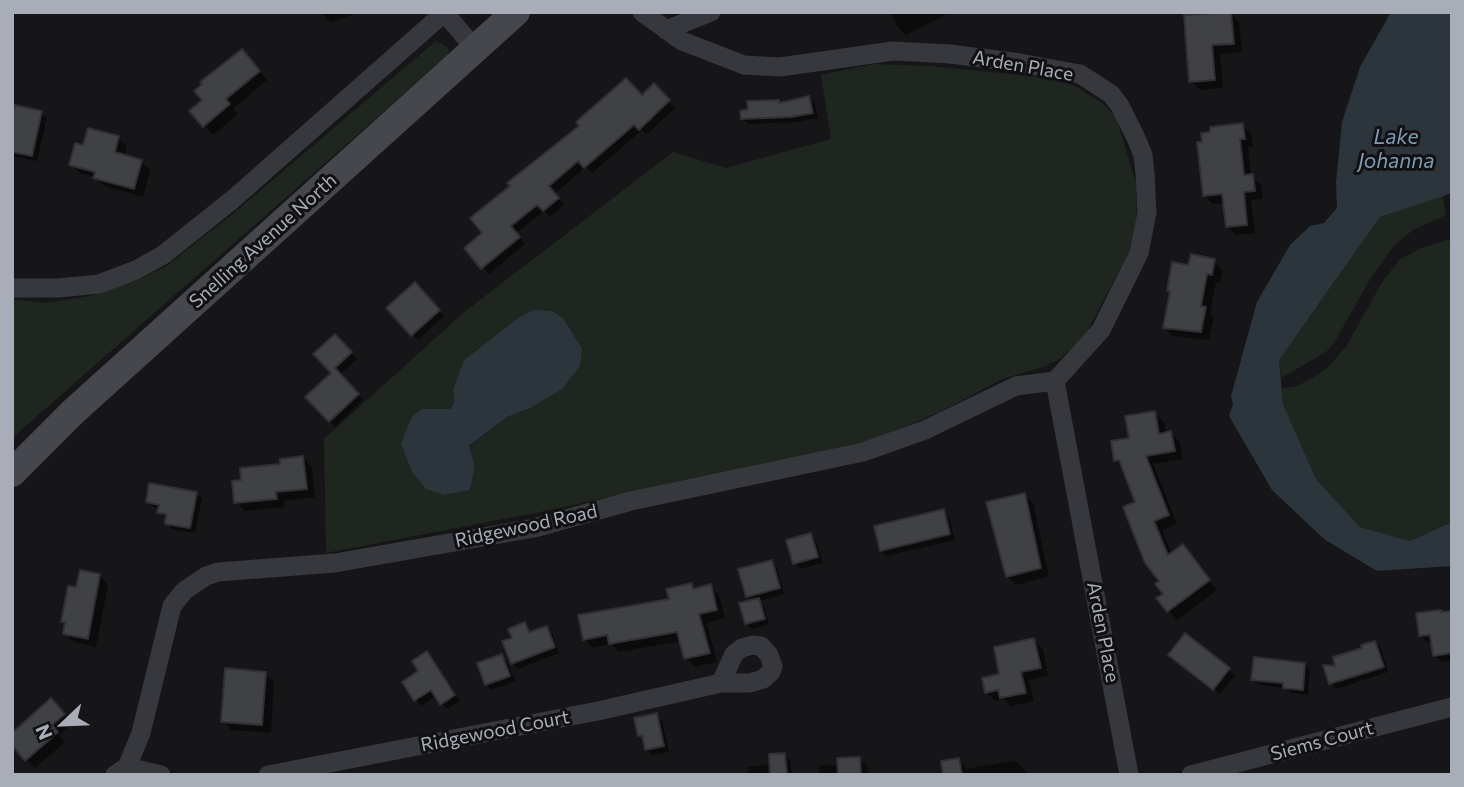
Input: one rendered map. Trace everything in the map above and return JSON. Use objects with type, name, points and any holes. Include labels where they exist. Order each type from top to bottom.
[{"type":"street","name":"Snelling Avenue North","points":[[12,473],[74,411],[516,12]]},
{"type":"street","name":"Arden Place","points":[[642,12],[682,41],[744,65],[779,67],[892,51],[1020,62],[1080,74],[1111,94],[1130,123],[1143,155],[1147,213],[1139,253],[1101,330],[1055,381],[1129,775]]},
{"type":"street","points":[[666,30],[711,12]]},
{"type":"street","points":[[12,288],[58,288],[99,284],[136,270],[163,255],[232,200],[444,13],[475,49]]},
{"type":"street","name":"Ridgewood Road","points":[[121,771],[142,733],[172,606],[194,583],[206,576],[218,572],[335,563],[534,528],[631,501],[863,452],[925,430],[1016,386],[1055,381]]},
{"type":"street","name":"Ridgewood Court","points":[[268,775],[598,711],[721,683]]},
{"type":"street","name":"Siems Court","points":[[1191,775],[1452,707]]},
{"type":"street","points":[[121,771],[161,775]]},
{"type":"shaded area","points":[[436,41],[447,47],[447,56],[12,438],[12,299],[45,303],[91,296],[138,280],[165,267],[234,213]]},
{"type":"shaded area","points":[[874,64],[930,66],[1041,77],[1073,85],[1102,103],[1116,117],[1136,183],[1137,222],[1128,254],[1086,334],[1061,358],[1043,367],[1002,379],[944,410],[883,436],[540,512],[326,553],[324,439],[463,313],[673,152],[726,168],[831,139],[821,75]],"holes":[[[533,310],[530,408],[507,417],[469,447],[475,466],[470,490],[444,495],[422,409],[450,409],[454,403],[453,389],[464,360],[518,318]]]},
{"type":"shaded area","points":[[1443,195],[1446,215],[1413,230],[1395,244],[1369,281],[1334,343],[1326,352],[1281,378],[1279,360],[1380,217]]},
{"type":"shaded area","points":[[1452,241],[1452,522],[1410,541],[1360,527],[1316,479],[1283,404],[1281,389],[1297,386],[1327,368],[1346,347],[1381,284],[1399,260],[1421,248]]},
{"type":"water","name":"Lake Johanna","points":[[1391,12],[1452,12],[1452,193],[1380,217],[1279,360],[1283,404],[1316,479],[1360,527],[1410,541],[1452,522],[1452,566],[1377,571],[1324,539],[1272,490],[1229,416],[1233,404],[1231,396],[1257,302],[1290,245],[1310,226],[1324,223],[1337,208],[1336,183],[1342,122],[1360,67]]},
{"type":"water","points":[[533,310],[552,311],[563,318],[582,349],[580,366],[562,389],[530,408],[507,417],[469,446],[475,466],[470,490],[444,495],[426,489],[412,472],[401,443],[412,417],[422,409],[450,409],[454,403],[453,389],[464,360],[518,318]]},
{"type":"building","points":[[1231,12],[1234,44],[1212,45],[1215,80],[1189,82],[1184,15]]},
{"type":"building","points":[[242,49],[260,71],[226,99],[230,104],[203,127],[189,111],[202,100],[194,91],[202,84],[200,82]]},
{"type":"building","points":[[626,78],[642,95],[654,83],[670,100],[639,130],[634,125],[584,168],[578,161],[549,186],[559,198],[543,211],[537,205],[511,226],[520,237],[481,269],[464,248],[482,233],[470,218],[510,186],[507,183],[579,126],[576,122]]},
{"type":"building","points":[[809,96],[813,113],[791,117],[741,119],[740,111],[748,109],[747,101],[779,100],[779,103]]},
{"type":"building","points":[[15,105],[42,111],[32,156],[12,152],[12,116]]},
{"type":"building","points":[[1243,123],[1245,139],[1240,139],[1244,175],[1253,174],[1255,191],[1244,192],[1247,225],[1226,227],[1222,194],[1203,196],[1197,142],[1202,142],[1201,133],[1210,132],[1210,127]]},
{"type":"building","points":[[88,128],[119,136],[115,152],[142,160],[134,189],[93,178],[95,172],[69,165],[75,143],[83,145]]},
{"type":"building","points":[[1191,254],[1215,259],[1212,275],[1207,274],[1201,306],[1206,307],[1201,332],[1163,328],[1172,262],[1188,265]]},
{"type":"building","points":[[415,282],[440,310],[411,336],[386,308]]},
{"type":"building","points":[[335,334],[352,352],[335,368],[359,394],[329,422],[305,397],[331,373],[313,354]]},
{"type":"building","points":[[1155,411],[1159,434],[1171,431],[1175,451],[1146,456],[1169,515],[1154,521],[1168,555],[1183,544],[1210,580],[1167,612],[1156,598],[1163,594],[1155,584],[1159,581],[1145,563],[1123,507],[1135,502],[1119,460],[1114,461],[1111,441],[1129,438],[1125,416]]},
{"type":"building","points":[[303,456],[307,489],[276,492],[277,499],[234,503],[232,481],[241,480],[240,468],[280,464],[280,459]]},
{"type":"building","points":[[149,483],[197,492],[190,528],[165,524],[166,514],[157,513],[159,505],[146,502]]},
{"type":"building","points":[[1025,493],[1041,568],[1006,577],[986,502]]},
{"type":"building","points":[[944,509],[950,534],[880,551],[874,526]]},
{"type":"building","points":[[811,533],[818,557],[793,564],[786,540]]},
{"type":"building","points":[[772,560],[780,588],[746,597],[738,569]]},
{"type":"building","points":[[80,570],[100,574],[88,639],[63,634],[65,622],[61,622],[68,586],[76,587]]},
{"type":"building","points":[[692,583],[693,589],[711,584],[717,610],[699,614],[710,653],[684,659],[677,632],[609,644],[607,635],[583,640],[578,615],[669,599],[666,589]]},
{"type":"building","points":[[759,598],[765,619],[745,624],[739,603]]},
{"type":"building","points":[[1452,611],[1452,653],[1433,656],[1430,635],[1419,636],[1416,613]]},
{"type":"building","points":[[525,622],[529,632],[547,626],[555,647],[511,664],[502,641],[512,638],[508,629]]},
{"type":"building","points":[[1185,633],[1230,668],[1213,690],[1168,655]]},
{"type":"building","points":[[1034,638],[1041,668],[1021,672],[1026,693],[1000,698],[998,690],[985,693],[982,678],[999,674],[994,647]]},
{"type":"building","points":[[1375,641],[1384,667],[1329,684],[1323,665],[1335,666],[1333,657]]},
{"type":"building","points":[[427,651],[455,695],[440,705],[431,690],[414,701],[402,682],[418,671],[412,661]]},
{"type":"building","points":[[502,654],[510,676],[485,685],[477,663]]},
{"type":"building","points":[[1254,657],[1305,663],[1303,690],[1283,688],[1283,683],[1251,680]]},
{"type":"building","points":[[225,668],[266,672],[262,725],[221,722]]},
{"type":"building","points":[[51,698],[65,714],[52,725],[58,732],[25,761],[12,745],[12,733]]},
{"type":"building","points":[[657,713],[664,746],[645,750],[634,718]]},
{"type":"building","points":[[785,753],[787,775],[770,775],[769,754]]},
{"type":"building","points":[[860,757],[861,775],[838,775],[837,758]]},
{"type":"building","points":[[959,758],[962,775],[943,775],[941,761]]}]
